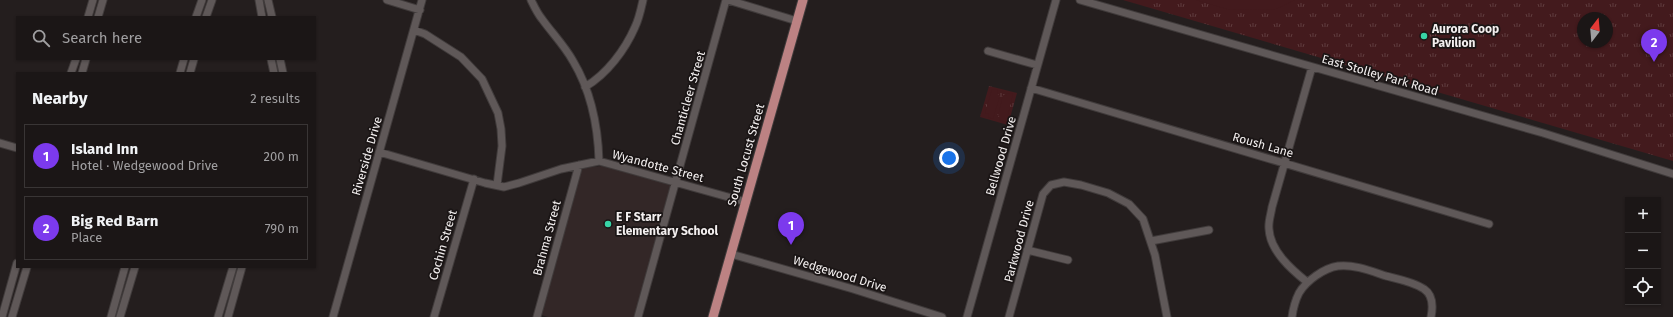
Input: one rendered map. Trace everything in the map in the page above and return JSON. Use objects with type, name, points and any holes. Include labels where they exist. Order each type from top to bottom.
[{"type":"main road","name":"South Locust Street","points":[[713,317],[803,0]]},
{"type":"street","points":[[88,16],[93,0]]},
{"type":"street","points":[[98,16],[103,0]]},
{"type":"street","points":[[196,16],[202,0]]},
{"type":"street","points":[[206,16],[212,0]]},
{"type":"street","points":[[259,0],[262,16]]},
{"type":"street","points":[[268,0],[272,16]]},
{"type":"street","points":[[387,0],[420,10]]},
{"type":"street","name":"Riverside Drive","points":[[333,317],[420,10],[421,0]]},
{"type":"street","points":[[531,0],[541,18],[558,38],[574,61],[590,97],[598,139],[599,161]]},
{"type":"street","points":[[585,87],[606,69],[623,49],[635,27],[643,0]]},
{"type":"street","points":[[727,0],[797,21]]},
{"type":"street","name":"Chanticleer Street","points":[[638,317],[727,0]]},
{"type":"street","name":"Bellwood Drive","points":[[967,317],[1056,0]]},
{"type":"street","name":"East Stolley Park Road","points":[[1080,0],[1543,133],[1673,174]]},
{"type":"street","points":[[414,30],[425,34],[456,52],[482,80],[498,113],[501,129],[502,146],[497,185]]},
{"type":"street","points":[[988,51],[1037,65]]},
{"type":"street","points":[[72,72],[76,60]]},
{"type":"street","points":[[82,72],[86,60]]},
{"type":"street","points":[[180,72],[184,60]]},
{"type":"street","points":[[190,72],[194,60]]},
{"type":"street","points":[[271,60],[274,72]]},
{"type":"street","points":[[280,60],[283,72]]},
{"type":"street","points":[[1307,282],[1290,267],[1275,248],[1269,230],[1272,207],[1312,67]]},
{"type":"street","name":"Roush Lane","points":[[1031,88],[1284,162],[1488,224]]},
{"type":"street","points":[[0,143],[16,148]]},
{"type":"street","name":"Wyandotte Street","points":[[379,152],[474,180],[504,187],[561,169],[599,161],[746,202]]},
{"type":"street","name":"Brahma Street","points":[[537,317],[579,165]]},
{"type":"street","name":"Cochin Street","points":[[434,317],[474,180]]},
{"type":"street","name":"Parkwood Drive","points":[[1010,317],[1043,194],[1051,184],[1064,182],[1081,185],[1108,193],[1129,204],[1143,219],[1155,255],[1167,317]]},
{"type":"street","points":[[1151,241],[1209,230]]},
{"type":"street","points":[[1027,250],[1068,260]]},
{"type":"street","name":"Wedgewood Drive","points":[[731,254],[854,289],[942,317]]},
{"type":"street","points":[[1292,317],[1299,293],[1307,282],[1324,270],[1338,266],[1357,267],[1425,289],[1431,298],[1433,309],[1431,317]]},
{"type":"street","points":[[2,317],[16,267]]},
{"type":"street","points":[[12,317],[27,268]]},
{"type":"street","points":[[111,317],[125,268]]},
{"type":"street","points":[[120,317],[134,268]]},
{"type":"street","points":[[218,317],[233,268]]},
{"type":"street","points":[[228,317],[242,268]]},
{"type":"shaded area","points":[[602,166],[671,185],[634,317],[548,317],[541,315],[581,168]]},
{"type":"green space","points":[[1123,0],[1673,0],[1673,161]]},
{"type":"green space","points":[[1196,0],[1295,0],[1276,9],[1230,10]]},
{"type":"green space","points":[[989,86],[1017,93],[1008,125],[980,117]]},
{"type":"green space","points":[[992,89],[998,90],[997,94],[1000,95],[993,119],[988,117],[989,114],[985,113]]},
{"type":"green space","points":[[1007,93],[1013,94],[1005,122],[999,120],[1000,117],[998,116],[1003,95],[1006,96]]},
{"type":"place","name":"Aurora Coop Pavilion","points":[[1424,36]]},
{"type":"place","name":"Big Red Barn","points":[[1654,62]]},
{"type":"place","name":"E F Starr Elementary School","points":[[608,224]]},
{"type":"place","name":"Island Inn","points":[[791,245]]}]
